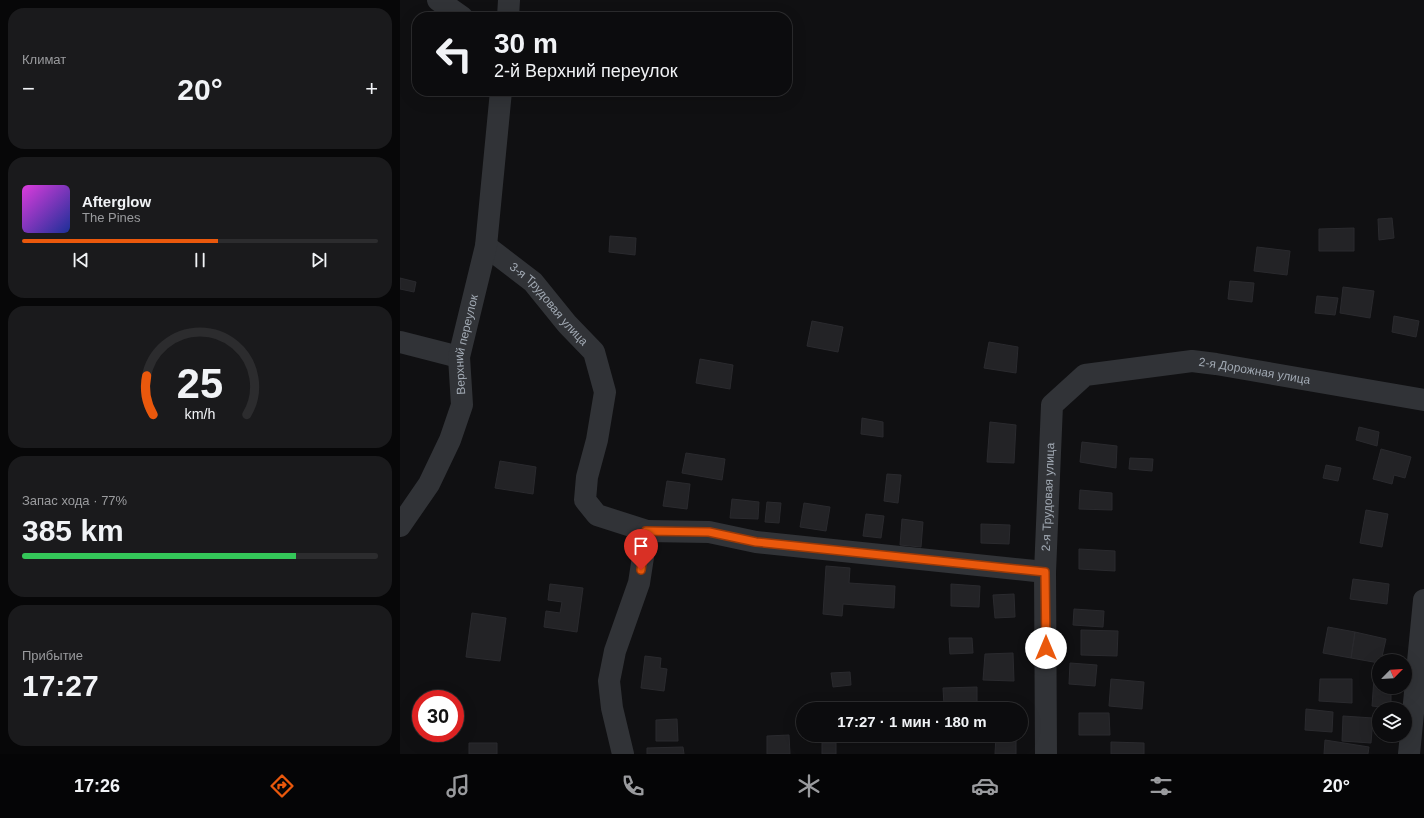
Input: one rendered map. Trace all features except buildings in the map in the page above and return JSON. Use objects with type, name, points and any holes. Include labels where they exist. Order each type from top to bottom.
[{"type":"street","points":[[438,0],[455,12]]},
{"type":"street","points":[[508,12],[509,0]]},
{"type":"street","name":"Верхний переулок","points":[[400,526],[429,484],[450,440],[462,406],[459,357],[486,246],[501,96]]},
{"type":"street","name":"3-я Трудовая улица","points":[[486,246],[533,282],[567,324],[594,352],[605,392],[597,440],[587,477],[585,500],[597,515],[646,531],[709,532],[756,542],[1045,572]]},
{"type":"street","points":[[400,342],[459,357]]},
{"type":"street","name":"2-я Дорожная улица","points":[[1085,374],[1192,361],[1424,400]]},
{"type":"street","name":"2-я Трудовая улица","points":[[1046,754],[1045,572],[1052,405],[1085,374]]},
{"type":"street","points":[[623,754],[612,708],[609,681],[615,651],[639,584],[646,531]]},
{"type":"street","points":[[1409,754],[1424,600]]},
{"type":"route","points":[[641,570],[646,531],[709,532],[756,542],[1045,572],[1046,648]]}]
